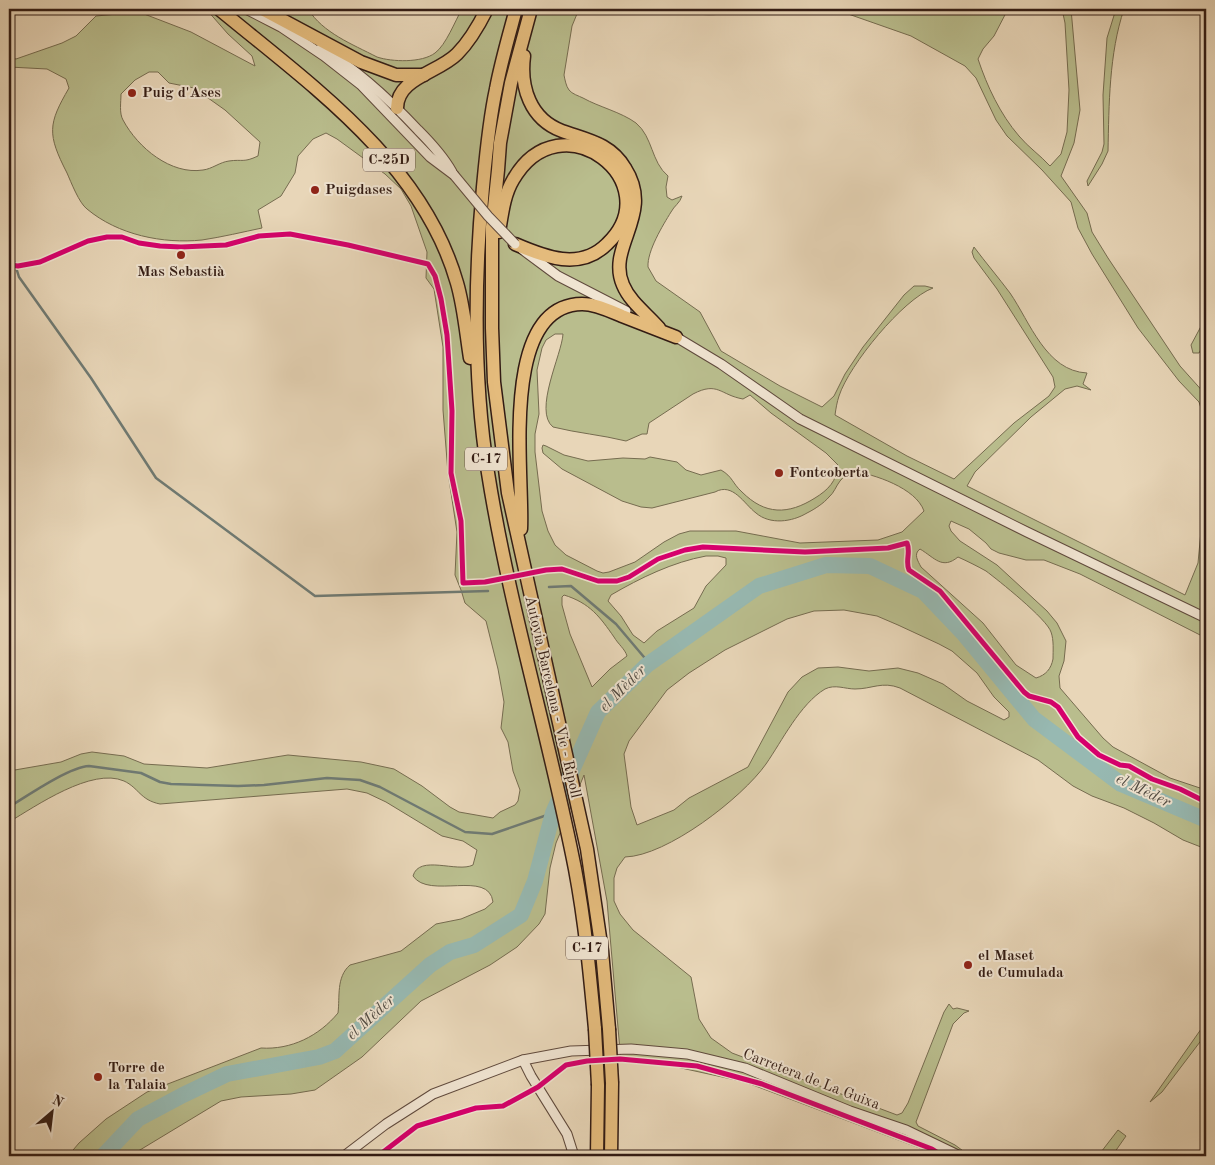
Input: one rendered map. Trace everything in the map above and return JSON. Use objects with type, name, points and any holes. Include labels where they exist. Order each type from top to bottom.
[{"type":"highway","name":"C-25D","points":[[220,9],[328,100],[367,136],[401,175],[422,207],[446,255],[457,283],[471,360],[477,365]]},
{"type":"highway","points":[[262,9],[361,62],[396,75],[424,75]]},
{"type":"highway","points":[[397,108],[398,97],[402,89],[438,68],[458,53],[475,32],[487,9]]},
{"type":"highway","name":"Autovia Barcelona - Vic - Ripoll","points":[[516,9],[496,90],[486,158],[479,230],[476,277],[477,365],[480,412],[488,473],[508,581],[574,868],[586,942],[598,1085],[597,1156]]},
{"type":"highway","name":"Autovia Barcelona - Vic - Ripoll","points":[[529,15],[511,83],[500,143],[492,227],[494,239],[492,328],[494,382],[508,493],[587,849],[602,951],[609,1029],[612,1083],[611,1156]]},
{"type":"highway","points":[[529,15],[524,81],[526,94],[533,108],[542,119],[555,128],[592,140],[608,149],[621,161],[630,176],[635,194],[635,212],[620,256],[620,278],[631,298],[659,328]]},
{"type":"highway","points":[[494,239],[499,234],[505,200],[513,179],[536,155],[557,146],[576,146],[595,152],[607,160],[615,169],[621,179],[626,206],[619,231],[604,248],[587,257],[564,260],[536,253],[516,244]]},
{"type":"highway","points":[[520,544],[522,509],[519,423],[523,380],[531,345],[545,321],[566,307],[583,304],[602,308],[676,337]]},
{"type":"street","points":[[246,9],[281,28],[324,56],[362,85],[430,156],[450,173],[516,244],[558,276],[676,337],[722,364],[800,419],[1027,532],[1206,618]]},
{"type":"street","points":[[281,28],[294,32],[338,58],[372,84],[445,159],[450,173]]},
{"type":"street","name":"Carretera de La Guixa","points":[[344,1156],[386,1124],[434,1094],[523,1060],[571,1051],[631,1049],[687,1054],[745,1068],[906,1130],[960,1156]]},
{"type":"street","points":[[523,1060],[567,1134],[574,1156]]},
{"type":"green space","points":[[206,9],[308,9],[322,25],[348,42],[377,57],[407,61],[423,59],[435,53],[447,39],[462,9],[579,9],[572,26],[564,75],[567,87],[574,94],[636,123],[646,135],[658,164],[668,176],[667,197],[672,200],[682,196],[656,238],[650,253],[648,267],[656,281],[700,312],[721,351],[780,386],[822,407],[834,396],[845,374],[863,347],[904,295],[914,286],[933,288],[907,305],[878,334],[845,383],[838,398],[835,415],[907,456],[954,479],[1014,423],[1049,396],[1055,387],[1053,377],[997,289],[974,258],[972,252],[974,247],[1010,293],[1032,331],[1050,354],[1060,364],[1073,370],[1087,373],[1083,384],[1091,390],[1077,386],[1065,389],[1031,417],[975,472],[967,486],[1185,595],[1198,563],[1201,531],[1206,509],[1206,638],[1080,574],[1044,560],[1026,560],[999,553],[991,549],[969,529],[951,521],[949,526],[960,541],[997,565],[1047,611],[1057,623],[1066,641],[1064,661],[1059,676],[1060,688],[1103,738],[1113,747],[1170,778],[1206,790],[1206,849],[1183,840],[1124,808],[1092,796],[1073,786],[1038,760],[900,688],[882,685],[861,689],[836,687],[825,689],[807,704],[766,764],[740,793],[682,836],[642,854],[625,857],[617,868],[614,878],[614,901],[620,914],[633,930],[691,977],[699,1019],[711,1038],[732,1053],[897,1115],[902,1113],[908,1103],[944,1012],[949,1004],[953,1009],[969,1011],[964,1013],[953,1024],[916,1122],[918,1126],[955,1145],[970,1156],[936,1156],[925,1150],[745,1082],[663,1064],[621,1062],[607,901],[584,775],[556,843],[550,868],[545,914],[539,924],[517,947],[490,965],[421,1001],[362,1057],[315,1090],[291,1094],[241,1097],[221,1101],[130,1156],[68,1156],[79,1143],[106,1119],[147,1092],[261,1048],[283,1047],[313,1035],[338,1013],[342,975],[350,965],[401,951],[436,924],[461,919],[485,909],[493,902],[489,892],[481,887],[432,886],[421,883],[413,876],[423,866],[466,867],[473,865],[477,850],[463,841],[442,836],[386,802],[367,793],[347,789],[160,804],[148,800],[124,781],[111,778],[96,779],[65,790],[9,822],[9,771],[61,762],[92,752],[124,756],[144,764],[207,768],[288,755],[361,762],[394,769],[459,812],[493,818],[500,812],[515,805],[518,801],[520,790],[513,771],[508,742],[501,728],[504,702],[486,621],[465,603],[455,575],[457,532],[448,473],[443,410],[443,347],[434,289],[426,278],[427,252],[411,206],[401,189],[385,174],[326,133],[313,139],[298,156],[295,173],[281,196],[258,210],[262,228],[210,239],[187,241],[142,236],[113,225],[87,209],[81,202],[60,160],[53,138],[53,129],[57,111],[69,88],[66,79],[47,69],[9,67],[9,57],[16,59],[62,43],[76,36],[96,16],[139,12],[191,32],[255,66],[252,56],[228,34]],"holes":[[[149,72],[158,72],[169,83],[194,88],[225,110],[260,142],[258,156],[246,160],[226,162],[203,170],[179,168],[168,164],[146,149],[137,140],[122,117],[121,94],[135,80]],[[555,334],[563,334],[547,396],[546,409],[548,419],[553,427],[626,441],[642,434],[647,434],[649,423],[693,394],[701,390],[714,389],[743,399],[750,395],[771,413],[826,453],[838,465],[834,480],[820,495],[805,504],[786,510],[777,510],[759,505],[751,500],[721,470],[701,475],[686,470],[677,462],[650,457],[645,459],[623,458],[588,461],[564,455],[543,445],[543,453],[562,469],[622,501],[641,507],[652,508],[727,490],[738,495],[762,517],[781,521],[801,516],[822,504],[832,494],[841,480],[852,471],[871,475],[904,489],[920,503],[924,511],[902,532],[878,540],[800,543],[736,531],[690,531],[679,534],[664,542],[635,562],[609,572],[597,571],[566,555],[555,545],[548,531],[542,511],[535,452],[535,434],[539,414],[537,370],[542,348],[546,340]],[[920,549],[943,563],[958,557],[976,565],[1032,609],[1048,626],[1052,635],[1053,659],[1047,671],[1036,678],[1016,665],[983,623],[921,567],[917,558]],[[706,556],[726,558],[726,565],[706,586],[694,608],[657,631],[644,643],[633,635],[621,616],[608,601],[611,595],[633,583],[681,562]],[[564,595],[588,607],[604,623],[627,656],[610,669],[592,687],[570,634],[562,605],[562,597]],[[844,610],[877,616],[898,625],[952,651],[977,673],[994,697],[1009,712],[1009,717],[1004,720],[967,701],[943,684],[918,673],[898,668],[869,671],[838,667],[818,668],[802,677],[788,692],[748,767],[689,798],[674,810],[637,825],[631,807],[624,754],[629,741],[667,690],[689,673],[725,650],[787,619],[814,611]]]},
{"type":"green space","points":[[679,9],[748,9],[732,13],[704,15]]},
{"type":"green space","points":[[834,9],[1008,9],[994,36],[983,49],[978,59],[1000,109],[1012,127],[1050,166],[1061,154],[1067,132],[1069,90],[1065,23],[1062,9],[1071,9],[1080,110],[1074,143],[1061,176],[1087,213],[1092,232],[1108,258],[1180,366],[1206,395],[1206,424],[1199,402],[1179,381],[1138,328],[1092,254],[1078,228],[1071,202],[1007,136],[996,120],[976,78],[965,66],[911,36]]},
{"type":"green space","points":[[1116,9],[1124,9],[1115,44],[1113,61],[1108,151],[1088,186],[1087,181],[1102,152],[1104,144],[1103,95],[1107,38]]},
{"type":"green space","points":[[1206,317],[1206,340],[1199,353],[1193,353],[1191,345]]},
{"type":"green space","points":[[1206,1022],[1206,1034],[1162,1092],[1150,1102]]},
{"type":"green space","points":[[1118,1130],[1126,1136],[1112,1156],[1098,1156]]},
{"type":"waterway","points":[[9,245],[19,277],[91,378],[156,478],[315,596],[488,591]]},
{"type":"waterway","name":"el Mèder","points":[[103,1156],[138,1119],[227,1074],[319,1057],[335,1051],[430,965],[450,952],[474,945],[521,915],[535,881],[553,813],[598,712],[647,665],[759,586],[826,565],[870,566],[923,591],[963,633],[1034,719],[1121,784],[1206,820]]},
{"type":"waterway","points":[[549,587],[571,586],[616,624],[649,663]]},
{"type":"waterway","points":[[9,807],[37,789],[71,771],[89,766],[141,773],[160,782],[171,784],[238,786],[327,778],[360,780],[380,787],[465,832],[492,834],[553,813]]},
{"type":"cycle path","points":[[9,265],[18,266],[40,262],[88,241],[107,237],[122,237],[139,243],[181,247],[226,245],[259,236],[290,234],[348,245],[428,264],[435,276],[447,335],[452,411],[451,473],[461,521],[463,583],[485,582],[546,570],[562,569],[598,581],[617,581],[629,577],[658,559],[685,550],[703,547],[805,552],[888,548],[907,543],[909,570],[940,591],[1024,692],[1029,696],[1051,702],[1058,707],[1078,737],[1099,755],[1120,765],[1129,766],[1152,779],[1180,789],[1206,802]]},
{"type":"cycle path","points":[[378,1156],[417,1126],[476,1108],[503,1106],[538,1087],[566,1065],[587,1061],[620,1059],[697,1066],[762,1084],[932,1149],[943,1156]]},
{"type":"place","name":"Puig d'Ases","points":[[132,93]]},
{"type":"place","name":"Puigdases","points":[[315,190]]},
{"type":"place","name":"Mas Sebastià","points":[[181,255]]},
{"type":"place","name":"Fontcoberta","points":[[779,473]]},
{"type":"place","name":"el Maset de Cumulada","points":[[968,965]]},
{"type":"place","name":"Torre de la Talaia","points":[[98,1077]]}]
